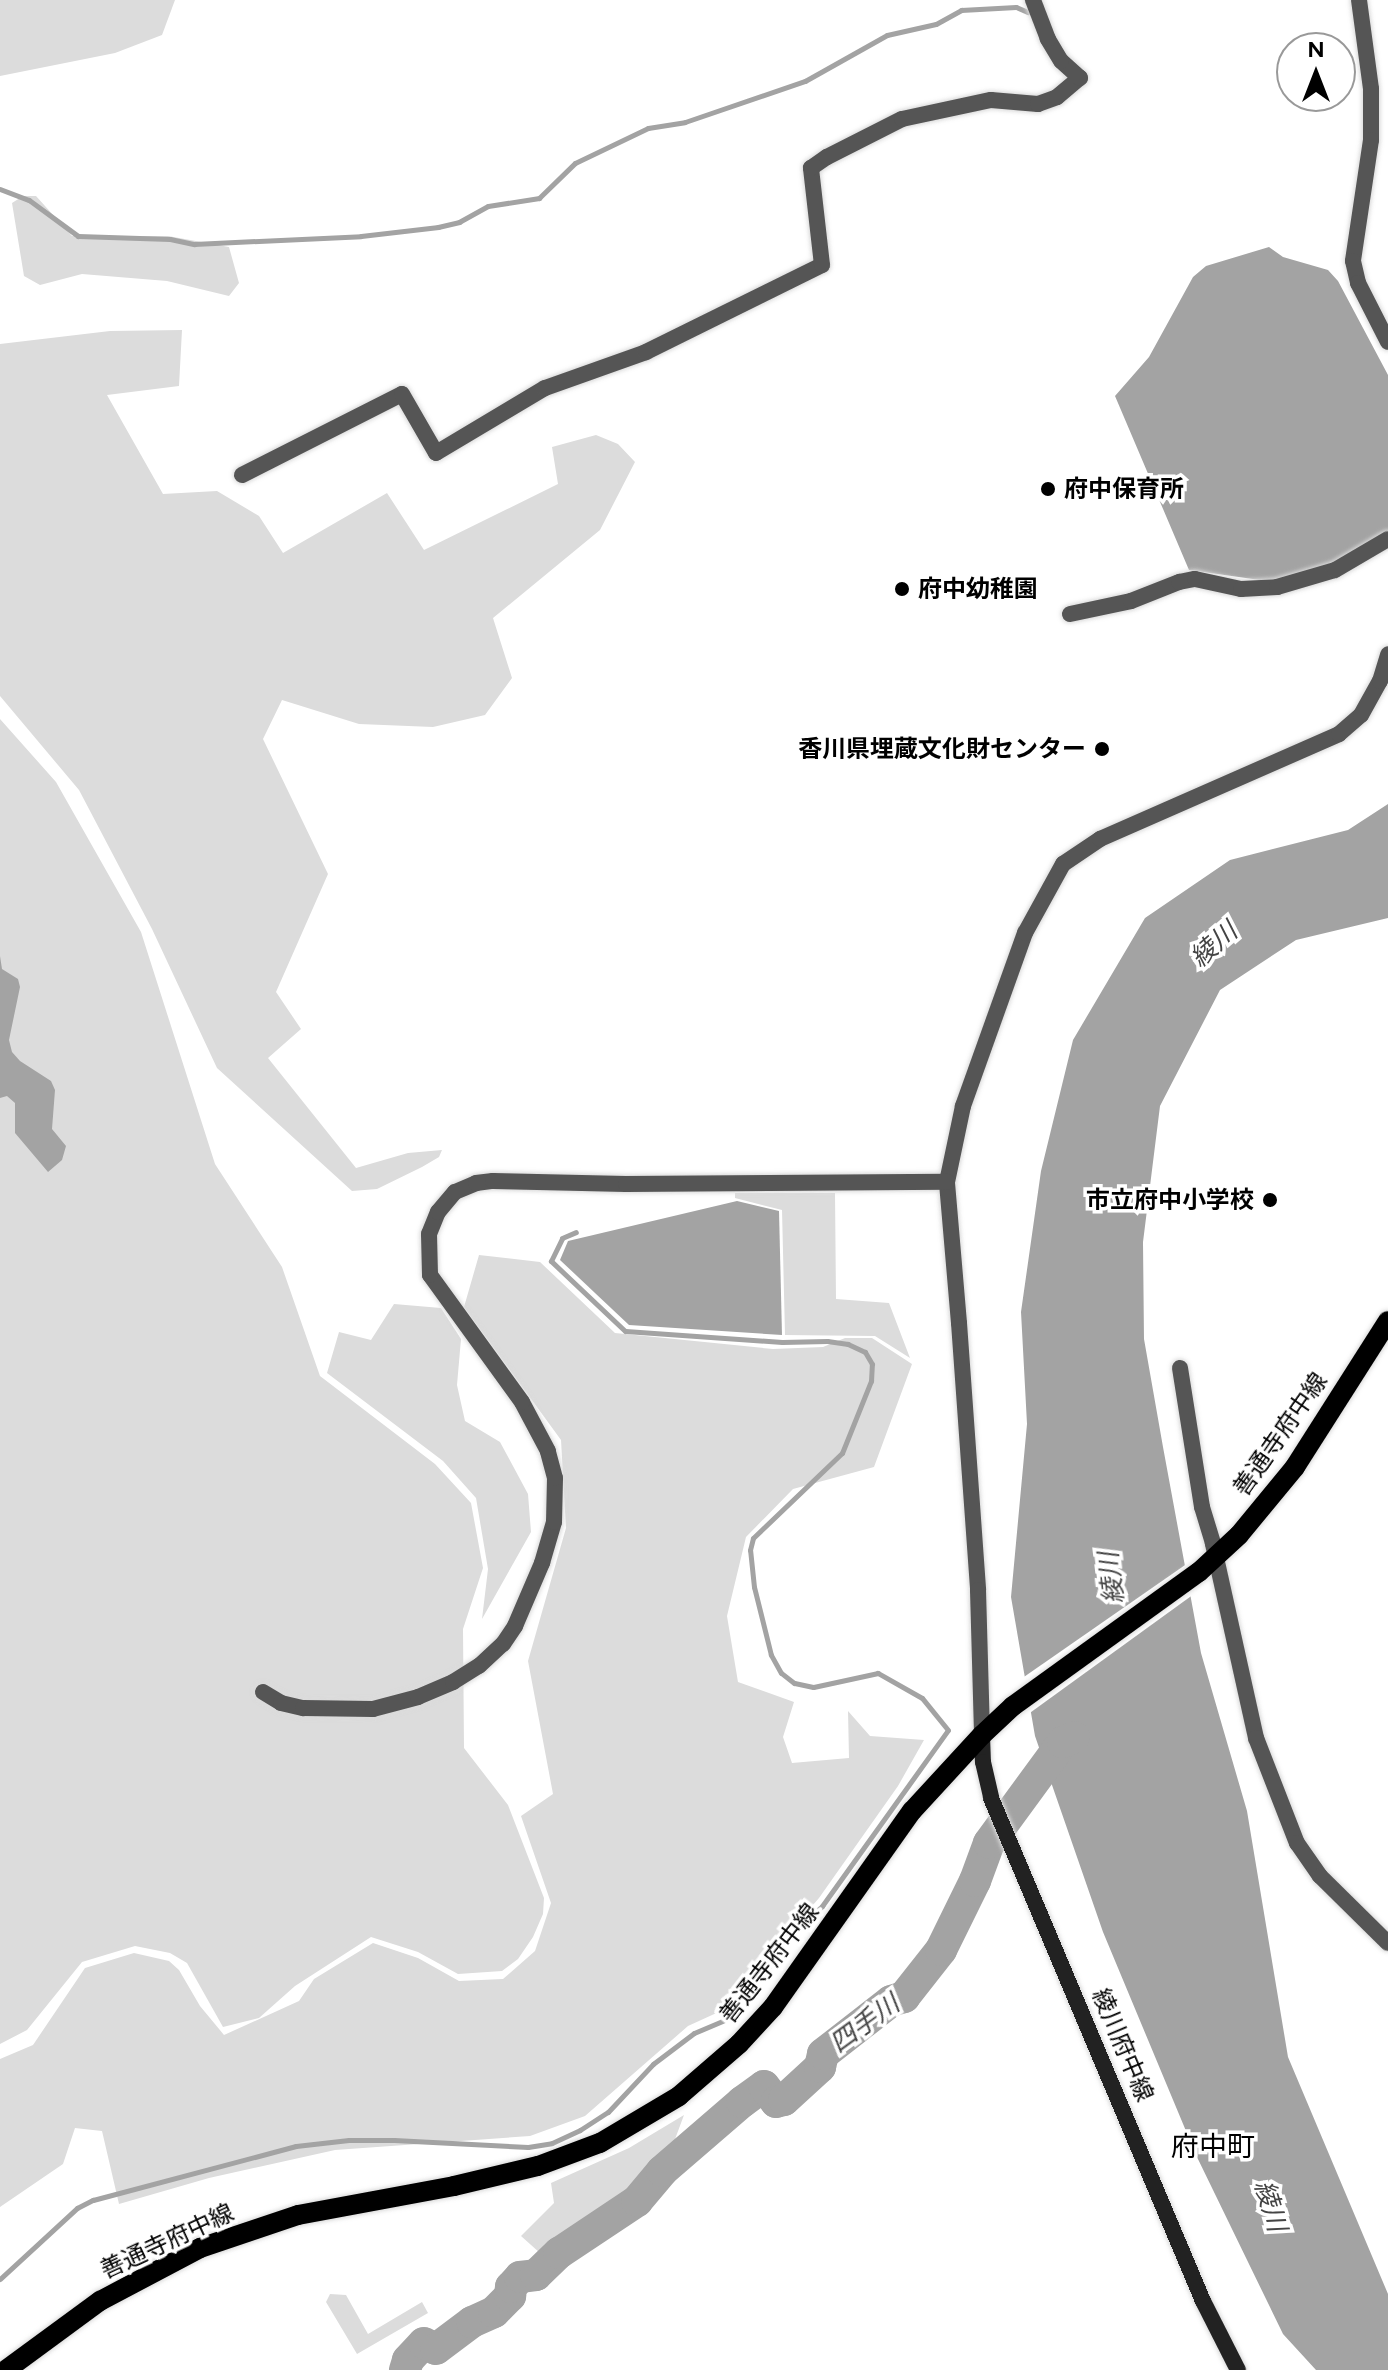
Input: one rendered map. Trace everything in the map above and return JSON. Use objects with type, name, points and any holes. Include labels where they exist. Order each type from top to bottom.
[{"type":"main road","name":"善通寺府中線","points":[[6,2370],[100,2301],[200,2248],[298,2215],[469,2183],[538,2166],[600,2143],[656,2112],[706,2075],[773,2007],[912,1811],[982,1735],[1013,1706],[1216,1558],[1295,1467],[1388,1321]]},
{"type":"main road","name":"綾川府中線","points":[[982,1735],[983,1762],[997,1814],[1015,1859],[1203,2301],[1238,2370]]},
{"type":"street","points":[[242,475],[402,394],[436,453],[545,388],[646,352],[822,265],[811,168],[902,119],[991,100],[1038,104],[1057,97],[1080,78],[1061,61],[1048,39],[1033,0]]},
{"type":"street","points":[[1359,0],[1371,89],[1371,140],[1353,261],[1358,283],[1388,342]]},
{"type":"street","points":[[1070,614],[1131,601],[1195,579],[1241,589],[1277,587],[1335,570],[1388,539]]},
{"type":"street","points":[[982,1735],[978,1590],[947,1182],[963,1106],[1025,933],[1063,864],[1100,839],[1339,734],[1361,715],[1380,681],[1388,654]]},
{"type":"street","points":[[263,1692],[281,1703],[303,1708],[373,1709],[418,1697],[453,1682],[479,1666],[503,1644],[515,1626],[542,1563],[554,1522],[555,1478],[548,1451],[522,1402],[430,1275],[429,1234],[438,1212],[455,1192],[476,1183],[493,1181],[626,1184],[947,1182]]},
{"type":"street","points":[[1180,1368],[1202,1507],[1256,1738],[1297,1843],[1320,1876],[1388,1943]]},
{"type":"shaded area","points":[[0,0],[175,0],[162,35],[115,53],[0,76]]},
{"type":"shaded area","points":[[23,196],[36,196],[72,236],[168,236],[229,247],[239,283],[229,296],[167,281],[82,274],[40,285],[24,276],[12,203]]},
{"type":"shaded area","points":[[182,330],[179,386],[107,395],[163,494],[217,491],[259,516],[283,553],[387,493],[424,550],[558,484],[552,447],[596,435],[618,444],[635,462],[600,530],[493,618],[512,678],[485,715],[433,727],[359,724],[282,700],[263,739],[328,874],[276,992],[301,1029],[268,1058],[356,1168],[408,1153],[442,1150],[439,1157],[377,1189],[352,1191],[217,1068],[152,929],[79,790],[0,696],[0,344],[110,331]]},
{"type":"shaded area","points":[[0,719],[56,782],[141,932],[215,1164],[282,1267],[320,1376],[435,1464],[471,1503],[483,1568],[463,1629],[464,1748],[508,1805],[544,1898],[543,1914],[533,1937],[518,1959],[502,1971],[458,1974],[418,1952],[371,1937],[295,1986],[259,2018],[223,2027],[187,1963],[170,1953],[135,1946],[82,1962],[27,2030],[0,2044]]},
{"type":"shaded area","points":[[735,1193],[835,1193],[836,1299],[889,1303],[910,1358],[875,1336],[785,1335],[782,1210],[735,1198]]},
{"type":"shaded area","points":[[479,1255],[540,1262],[615,1333],[773,1349],[823,1347],[845,1338],[872,1338],[912,1364],[874,1467],[793,1489],[746,1537],[727,1616],[738,1682],[794,1702],[783,1737],[792,1763],[849,1758],[848,1711],[870,1736],[924,1740],[898,1786],[819,1898],[723,2010],[688,2026],[585,2116],[530,2136],[335,2150],[209,2178],[119,2204],[102,2131],[75,2128],[63,2164],[0,2207],[0,2059],[33,2045],[85,1968],[134,1953],[169,1961],[179,1970],[200,2006],[224,2035],[299,2001],[314,1979],[373,1943],[418,1958],[459,1981],[503,1979],[535,1951],[551,1903],[521,1816],[553,1794],[528,1661],[566,1528],[561,1440],[464,1307]]},
{"type":"shaded area","points":[[394,1304],[441,1308],[461,1339],[457,1385],[465,1421],[500,1442],[528,1494],[531,1532],[482,1619],[488,1569],[476,1498],[443,1461],[327,1373],[339,1332],[371,1340]]},
{"type":"shaded area","points":[[684,2115],[671,2150],[622,2195],[540,2253],[521,2236],[554,2203],[551,2183],[629,2148]]},
{"type":"shaded area","points":[[330,2294],[346,2295],[368,2334],[422,2302],[428,2313],[357,2354],[326,2302]]},
{"type":"water","points":[[1269,247],[1283,257],[1328,270],[1338,281],[1388,375],[1388,531],[1337,561],[1287,579],[1260,580],[1189,570],[1115,396],[1149,357],[1193,277],[1206,266]]},
{"type":"water","name":"綾川","points":[[1388,804],[1388,918],[1296,940],[1220,990],[1160,1106],[1143,1242],[1144,1339],[1163,1447],[1201,1653],[1247,1811],[1288,2057],[1388,2294],[1388,2370],[1316,2370],[1283,2334],[1196,2155],[1103,1932],[1035,1736],[1011,1597],[1027,1424],[1021,1312],[1041,1171],[1073,1040],[1145,918],[1230,860],[1348,830]]},
{"type":"water","points":[[0,956],[2,969],[18,979],[20,987],[9,1040],[12,1052],[20,1061],[51,1081],[55,1090],[52,1129],[66,1146],[62,1160],[48,1172],[15,1133],[15,1103],[7,1096],[0,1098]]},
{"type":"water","points":[[737,1201],[779,1211],[782,1335],[629,1325],[560,1260],[568,1241]]},
{"type":"pier","points":[[1188,1563],[1194,1594],[1027,1715],[1021,1679]]},
{"type":"waterway","points":[[0,189],[29,200],[78,236],[170,239],[194,244],[361,236],[438,227],[459,222],[488,206],[539,198],[575,163],[648,128],[685,122],[805,81],[887,35],[936,24],[961,10],[1016,7],[1028,12]]},
{"type":"waterway","points":[[0,2279],[77,2208],[93,2200],[296,2146],[349,2140],[394,2140],[528,2147],[552,2143],[580,2130],[608,2112],[653,2064],[694,2033],[727,2019],[805,1921],[822,1906],[948,1730],[922,1698],[878,1673],[813,1687],[794,1683],[781,1673],[771,1655],[754,1587],[750,1550],[753,1538],[842,1453],[871,1381],[872,1364],[865,1352],[848,1344],[827,1341],[782,1342],[625,1331],[551,1261],[562,1238],[576,1232]]},
{"type":"waterway","name":"四手川","points":[[405,2370],[408,2360],[424,2343],[436,2349],[472,2322],[494,2312],[510,2296],[511,2287],[520,2277],[536,2275],[559,2253],[637,2201],[662,2171],[742,2102],[764,2086],[776,2102],[784,2100],[820,2067],[823,2054],[891,2001],[904,1997],[941,1950],[975,1881],[989,1843],[1063,1742],[1074,1737]]},
{"type":"place","name":"府中保育所","points":[[1048,489]]},
{"type":"place","name":"府中幼稚園","points":[[902,589]]},
{"type":"place","name":"香川県埋蔵文化財センター","points":[[1102,749]]},
{"type":"place","name":"市立府中小学校","points":[[1270,1200]]},
{"type":"district","name":"府中町","points":[[1213,2146]]}]
